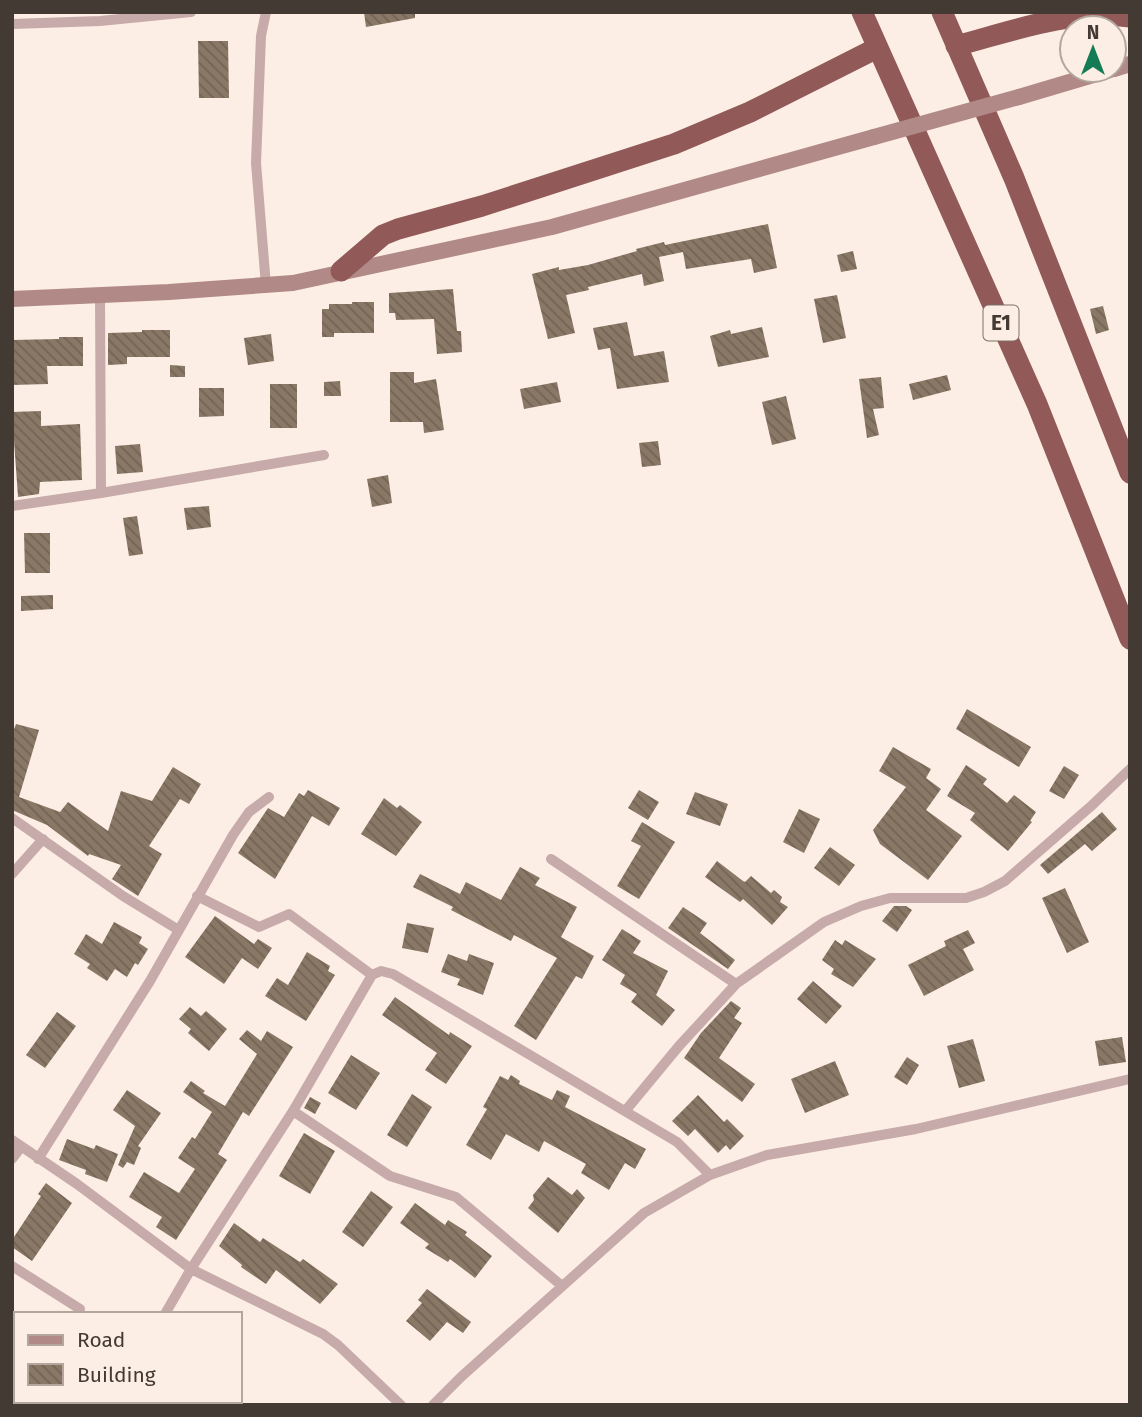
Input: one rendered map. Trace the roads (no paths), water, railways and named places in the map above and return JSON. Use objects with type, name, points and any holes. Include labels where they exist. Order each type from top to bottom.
[{"type":"highway","name":"E1","points":[[862,12],[1037,404],[1130,639]]},
{"type":"highway","points":[[942,12],[1014,178],[1130,473]]},
{"type":"highway","points":[[956,46],[1058,16]]},
{"type":"highway","points":[[341,271],[383,236],[398,229],[482,206],[674,145],[750,112],[877,48]]},
{"type":"main road","points":[[12,299],[293,283],[552,227],[1060,84]]},
{"type":"street","points":[[12,24],[191,12]]},
{"type":"street","points":[[266,12],[261,36],[256,163],[266,286]]},
{"type":"street","points":[[100,295],[101,494]]},
{"type":"street","points":[[12,506],[101,494],[324,455]]},
{"type":"street","points":[[626,1110],[679,1046],[736,984],[824,922],[861,906],[890,898],[967,898],[1005,881],[1130,769]]},
{"type":"street","points":[[38,1158],[150,981],[177,929],[238,827],[249,812],[269,797]]},
{"type":"street","points":[[12,818],[123,896],[177,929]]},
{"type":"street","points":[[12,874],[43,839]]},
{"type":"street","points":[[551,859],[736,984]]},
{"type":"street","points":[[197,896],[259,927],[289,914],[372,975]]},
{"type":"street","points":[[166,1312],[293,1111],[372,975],[381,971],[393,974],[626,1110],[677,1142],[710,1175]]},
{"type":"street","points":[[433,1405],[644,1213],[710,1175],[767,1155],[928,1127],[1130,1079]]},
{"type":"street","points":[[293,1111],[390,1176],[456,1197],[562,1286]]},
{"type":"street","points":[[12,1159],[17,1144],[77,1184],[191,1269],[323,1334],[401,1405]]},
{"type":"street","points":[[12,1266],[80,1309]]}]
